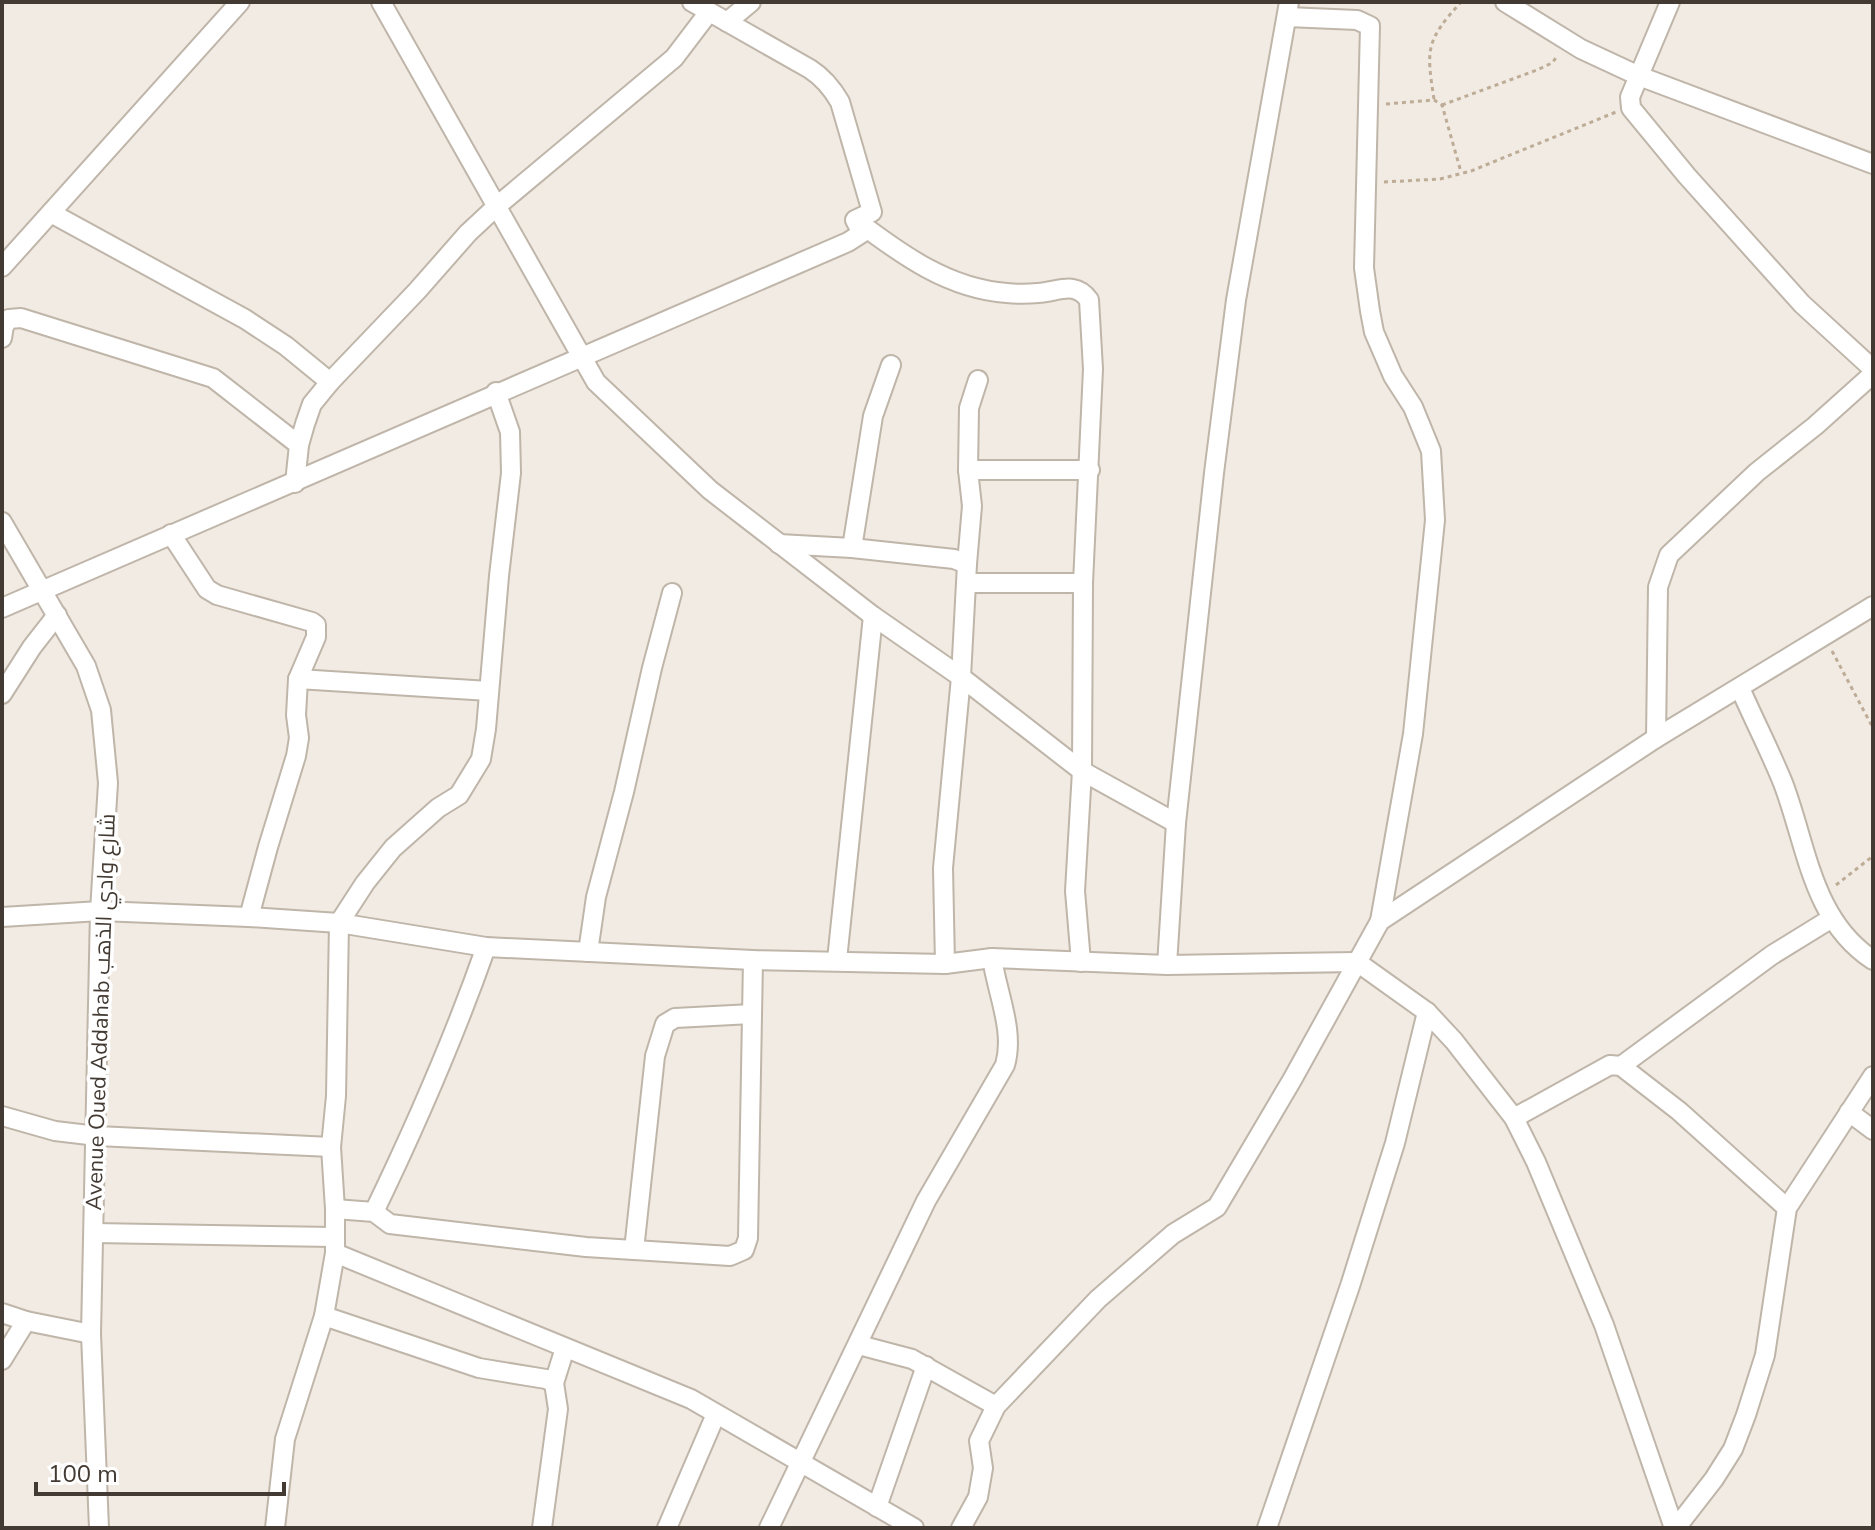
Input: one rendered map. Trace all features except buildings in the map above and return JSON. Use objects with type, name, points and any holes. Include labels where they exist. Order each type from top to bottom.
[{"type":"street","points":[[2,267],[240,2]]},
{"type":"street","points":[[381,2],[596,382],[710,490],[873,616],[961,677],[1082,771],[1176,823]]},
{"type":"street","points":[[692,2],[810,69],[832,89],[840,102],[872,212],[855,220]]},
{"type":"street","points":[[727,22],[751,2]]},
{"type":"street","points":[[1505,2],[1581,49],[1639,76],[1873,164]]},
{"type":"street","points":[[1656,738],[1658,587],[1669,555],[1757,472],[1815,426],[1873,372],[1802,304],[1687,176],[1631,108],[1630,97],[1670,2]]},
{"type":"street","points":[[961,1528],[978,1497],[983,1468],[979,1441],[996,1406],[1098,1299],[1173,1234],[1217,1207],[1277,1107],[1380,921],[1413,734],[1432,562],[1435,484],[1431,451],[1413,407],[1393,376],[1374,332],[1364,268],[1370,26],[1357,20],[1288,10],[1236,300],[1212,488],[1176,823],[1167,965]]},
{"type":"street","points":[[295,483],[299,445],[312,404],[330,382],[468,233],[674,58],[709,12]]},
{"type":"street","points":[[51,213],[245,319],[286,346],[330,382]]},
{"type":"street","points":[[2,608],[848,242],[862,233],[855,220]]},
{"type":"street","points":[[855,220],[892,248],[932,272],[976,290],[1039,293],[1066,287],[1084,294],[1089,300],[1093,369],[1083,583],[1082,771],[1075,891],[1081,962]]},
{"type":"street","points":[[2,338],[9,319],[21,318],[213,378],[299,445]]},
{"type":"street","points":[[852,548],[873,416],[891,365]]},
{"type":"street","points":[[945,964],[943,868],[961,677],[972,506],[968,470],[969,408],[978,380]]},
{"type":"street","points":[[275,1528],[285,1439],[324,1316],[334,1245],[331,1147],[336,1096],[339,923],[393,848],[438,808],[459,795],[481,759],[512,450],[510,432],[496,392]]},
{"type":"street","points":[[968,470],[1090,470]]},
{"type":"street","name":"Avenue Oued Addahab شارع وادي الذهب","points":[[2,522],[86,666],[101,710],[108,783],[100,911],[91,1334],[99,1528]]},
{"type":"street","points":[[171,534],[207,589],[217,595],[316,625],[316,637],[298,679],[296,715],[299,738],[296,756],[249,917]]},
{"type":"street","points":[[779,544],[954,559],[967,574],[1083,583]]},
{"type":"street","points":[[588,952],[596,897],[672,593]]},
{"type":"street","points":[[1380,921],[1656,738],[1873,606]]},
{"type":"street","points":[[2,694],[57,615]]},
{"type":"street","points":[[837,960],[873,616]]},
{"type":"street","points":[[298,679],[489,691]]},
{"type":"street","points":[[1740,688],[1783,784],[1820,897],[1850,941],[1873,960]]},
{"type":"street","points":[[2,917],[100,911],[249,917],[339,923],[486,947],[753,960],[945,964],[992,958],[1167,965],[1357,962],[1427,1012],[1454,1041],[1514,1118],[1536,1162],[1604,1325],[1675,1528]]},
{"type":"street","points":[[1621,1066],[1772,955],[1832,918]]},
{"type":"street","points":[[374,1212],[417,1123],[460,1021],[486,947]]},
{"type":"street","points":[[769,1528],[926,1201],[1005,1065],[1009,1051],[1008,1036],[992,958]]},
{"type":"street","points":[[335,1209],[374,1212],[390,1224],[586,1247],[730,1256],[739,1253],[747,1246],[753,960]]},
{"type":"street","points":[[1267,1528],[1350,1286],[1395,1143],[1427,1012]]},
{"type":"street","points":[[634,1250],[655,1056],[665,1024],[675,1018],[752,1014]]},
{"type":"street","points":[[1514,1118],[1610,1065],[1621,1066],[1679,1111],[1787,1208]]},
{"type":"street","points":[[1675,1528],[1714,1479],[1733,1449],[1746,1415],[1765,1355],[1787,1208],[1873,1076]]},
{"type":"street","points":[[1849,1112],[1873,1130]]},
{"type":"street","points":[[2,1116],[55,1131],[97,1136],[331,1147]]},
{"type":"street","points":[[94,1233],[334,1245],[565,1348],[691,1399],[905,1526]]},
{"type":"street","points":[[2,1313],[91,1334]]},
{"type":"street","points":[[324,1316],[479,1368],[554,1383]]},
{"type":"street","points":[[2,1360],[26,1321]]},
{"type":"street","points":[[859,1345],[912,1359],[996,1406]]},
{"type":"street","points":[[542,1528],[558,1409],[554,1383],[565,1348]]},
{"type":"street","points":[[877,1507],[926,1366]]},
{"type":"street","points":[[667,1528],[716,1414]]},
{"type":"path","points":[[1434,100],[1429,45],[1444,19],[1461,2]]},
{"type":"path","points":[[1442,105],[1552,63],[1558,58],[1562,37]]},
{"type":"path","points":[[1368,106],[1434,100],[1442,105],[1461,172]]},
{"type":"path","points":[[1365,182],[1415,182],[1471,171],[1597,117],[1631,108]]},
{"type":"path","points":[[1825,637],[1873,728]]},
{"type":"path","points":[[1820,897],[1873,856]]}]
